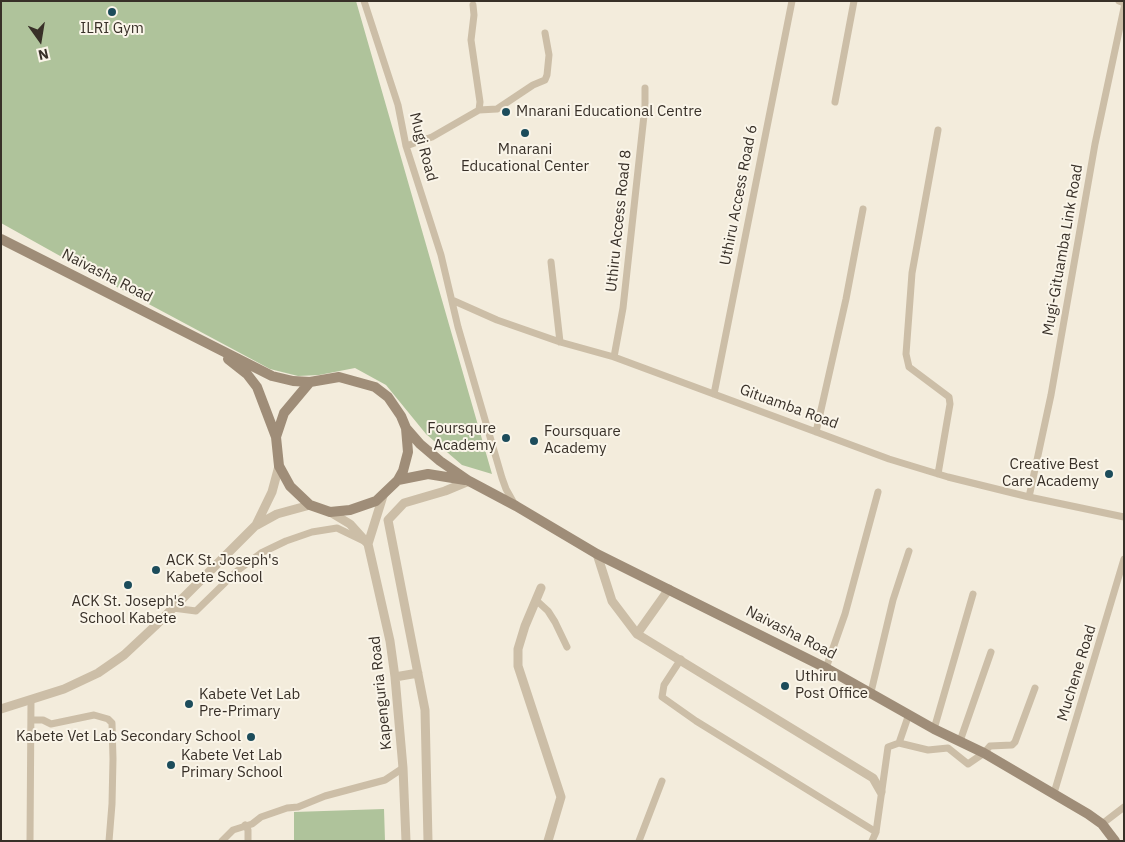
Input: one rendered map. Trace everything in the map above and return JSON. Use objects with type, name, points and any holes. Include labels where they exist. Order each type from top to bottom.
[{"type":"main road","name":"Naivasha Road","points":[[1,239],[272,376],[292,381],[310,382]]},
{"type":"main road","name":"Naivasha Road","points":[[200,340],[236,364],[257,387],[276,437]]},
{"type":"main road","points":[[340,377],[375,387],[388,397],[401,416],[406,428],[408,452],[398,480],[376,502],[350,510],[330,512],[310,504],[290,486],[279,466],[276,437],[284,413],[310,382],[340,377]]},
{"type":"main road","points":[[406,428],[433,455],[472,482]]},
{"type":"main road","points":[[398,480],[428,474],[472,482]]},
{"type":"main road","name":"Naivasha Road","points":[[472,482],[597,554],[826,668],[934,729],[984,753],[1102,824],[1115,841]]},
{"type":"street","name":"Mugi Road","points":[[364,1],[398,105],[406,146],[441,255],[458,327],[502,478],[516,506]]},
{"type":"street","name":"Uthiru Access Road 6","points":[[714,394],[792,1]]},
{"type":"street","points":[[836,102],[854,1]]},
{"type":"street","points":[[1119,1],[1124,3]]},
{"type":"street","points":[[473,5],[474,15],[471,40],[480,102],[479,110]]},
{"type":"street","name":"Mugi-Gituamba Link Road","points":[[1029,497],[1051,394],[1097,136],[1124,8]]},
{"type":"street","points":[[406,146],[432,137],[479,110],[497,109],[533,84],[545,80],[548,55],[545,33]]},
{"type":"street","name":"Uthiru Access Road 8","points":[[614,357],[623,308],[645,106],[645,88]]},
{"type":"street","points":[[938,130],[912,273],[906,354],[909,367],[949,397],[950,404],[938,474]]},
{"type":"street","points":[[816,432],[846,299],[863,209]]},
{"type":"street","points":[[551,262],[560,342]]},
{"type":"street","name":"Gituamba Road","points":[[452,300],[497,320],[560,342],[614,357],[889,459],[938,474],[1029,497],[1124,517]]},
{"type":"street","points":[[256,525],[272,492],[279,466]]},
{"type":"street","points":[[428,841],[425,710],[388,520],[404,503],[472,482]]},
{"type":"street","points":[[826,668],[845,614],[878,492]]},
{"type":"street","points":[[174,608],[196,611],[237,571],[261,553],[286,541],[312,532],[337,528],[368,544],[383,496]]},
{"type":"street","points":[[1,709],[64,689],[98,673],[124,655],[174,608],[256,525],[277,514],[310,504]]},
{"type":"street","name":"Kapenguria Road","points":[[330,512],[350,524],[368,544],[390,641],[395,677],[403,768],[406,841]]},
{"type":"street","points":[[871,692],[893,600],[909,551]]},
{"type":"street","points":[[597,554],[612,601],[637,634],[873,778],[881,792]]},
{"type":"street","name":"Muchene Road","points":[[1054,794],[1124,559]]},
{"type":"street","points":[[541,588],[525,626],[518,649],[518,666],[562,797],[548,841]]},
{"type":"street","points":[[637,634],[669,589]]},
{"type":"street","points":[[934,729],[973,594]]},
{"type":"street","points":[[536,600],[548,611],[567,647]]},
{"type":"street","points":[[960,741],[991,652]]},
{"type":"street","points":[[681,660],[664,685],[662,697],[696,721],[876,832]]},
{"type":"street","points":[[395,677],[418,673]]},
{"type":"street","points":[[872,841],[876,832],[888,747],[899,743],[928,750],[948,748],[968,764],[984,753],[990,746],[1008,747],[1015,742],[1035,688]]},
{"type":"street","points":[[30,700],[30,841]]},
{"type":"street","points":[[899,743],[909,714]]},
{"type":"street","points":[[31,720],[43,720],[51,724],[94,715],[108,719],[112,723],[112,804],[109,841]]},
{"type":"street","points":[[222,841],[233,830],[252,824],[261,818],[287,808],[298,807],[325,796],[385,780],[403,768]]},
{"type":"street","points":[[639,841],[662,781]]},
{"type":"street","points":[[1102,824],[1124,807]]},
{"type":"street","points":[[246,825],[248,841]]},
{"type":"green space","points":[[1,1],[356,1],[492,474],[462,465],[426,434],[386,385],[355,368],[319,375],[298,376],[270,369],[1,223]]},
{"type":"green space","points":[[384,809],[385,841],[294,841],[294,812]]},
{"type":"place","name":"ILRI Gym","points":[[112,12]]},
{"type":"place","name":"Mnarani Educational Centre","points":[[506,112]]},
{"type":"place","name":"Mnarani Educational Center","points":[[525,133]]},
{"type":"place","name":"Foursqure Academy","points":[[506,438]]},
{"type":"place","name":"Foursquare Academy","points":[[534,441]]},
{"type":"place","name":"Creative Best Care Academy","points":[[1109,474]]},
{"type":"place","name":"ACK St. Joseph's Kabete School","points":[[156,570]]},
{"type":"place","name":"ACK St. Joseph's School Kabete","points":[[128,585]]},
{"type":"place","name":"Uthiru Post Office","points":[[785,686]]},
{"type":"place","name":"Kabete Vet Lab Pre-Primary","points":[[189,704]]},
{"type":"place","name":"Kabete Vet Lab Secondary School","points":[[251,737]]},
{"type":"place","name":"Kabete Vet Lab Primary School","points":[[171,765]]}]
